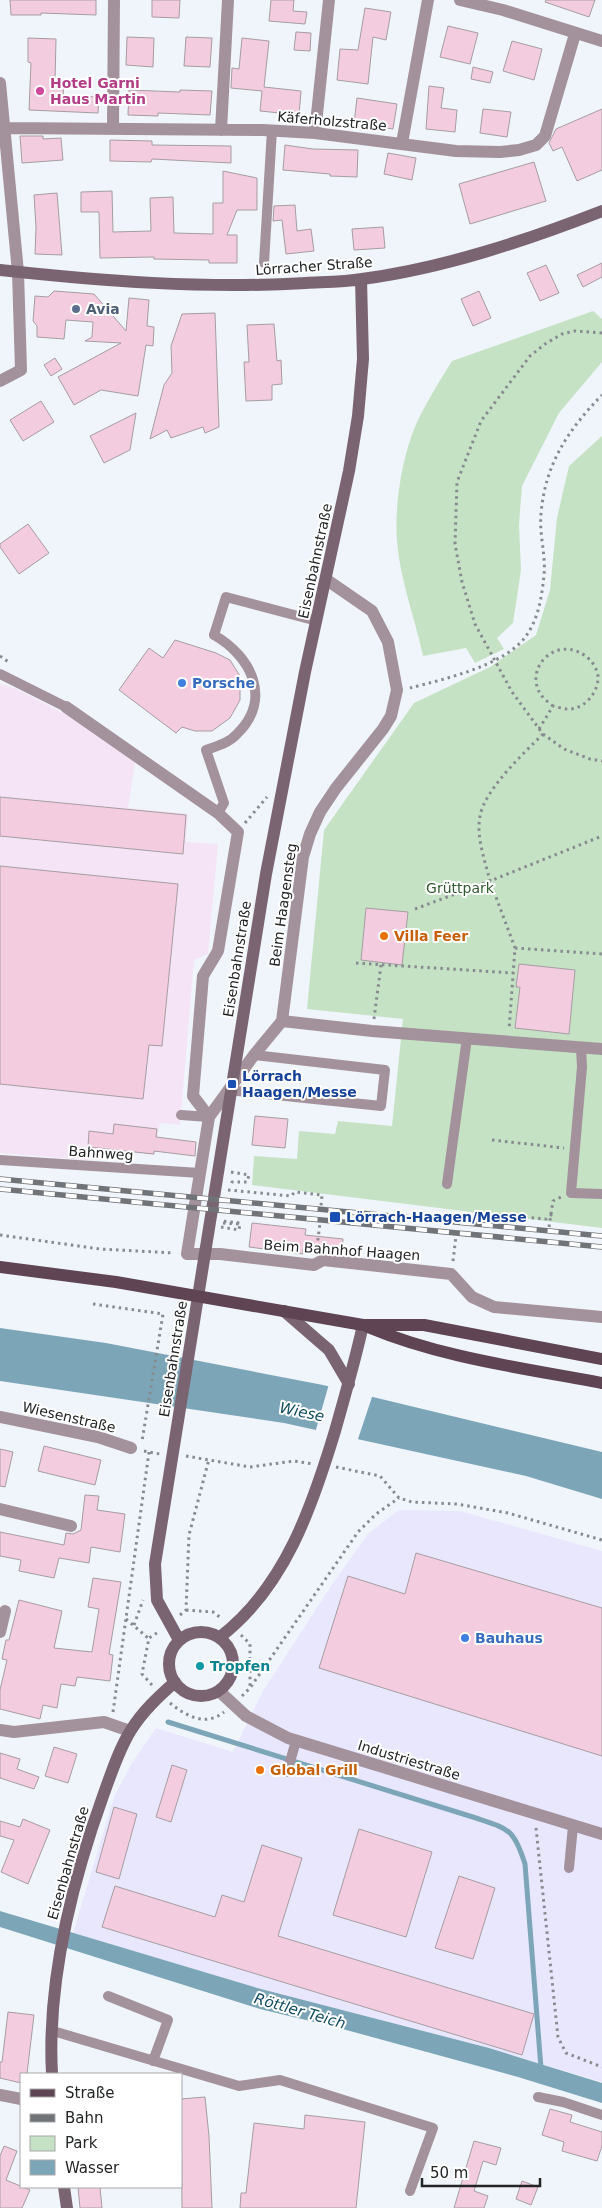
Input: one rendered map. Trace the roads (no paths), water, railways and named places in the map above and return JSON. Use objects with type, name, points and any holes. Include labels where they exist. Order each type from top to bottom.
[{"type":"main road","points":[[0,1267],[116,1282],[363,1325],[424,1325],[602,1359]]},
{"type":"main road","points":[[363,1325],[396,1339],[442,1352],[602,1383]]},
{"type":"street","points":[[113,129],[114,0]]},
{"type":"street","points":[[221,130],[228,0]]},
{"type":"street","points":[[315,133],[329,0]]},
{"type":"street","points":[[402,143],[428,0]]},
{"type":"street","points":[[460,0],[503,10],[575,34],[602,40]]},
{"type":"street","name":"Käferholzstraße","points":[[3,134],[113,129],[272,130],[402,143],[456,152],[500,152],[536,145],[545,136],[575,34]]},
{"type":"street","points":[[0,83],[3,134],[18,272],[21,370],[0,381]]},
{"type":"street","name":"Lörracher Straße","points":[[0,270],[139,282],[251,286],[362,279],[471,256],[602,211]]},
{"type":"street","name":"Eisenbahnstraße","points":[[179,1640],[157,1600],[155,1564],[266,874],[349,471],[358,416],[363,359],[362,279]]},
{"type":"street","name":"Beim Haagensteg","points":[[282,1021],[303,857],[310,834],[320,812],[336,788],[364,755],[391,716],[397,690],[388,642],[372,611],[326,580]]},
{"type":"street","points":[[66,707],[218,813],[238,832],[218,951],[203,976],[193,1096],[209,1117]]},
{"type":"street","points":[[200,1173],[209,1117],[254,1055],[282,1021],[372,1032],[509,1041],[602,1050]]},
{"type":"street","name":"Beim Bahnhof Haagen","points":[[200,1173],[187,1254],[220,1254],[314,1265],[323,1260],[451,1274],[472,1297],[494,1307],[602,1317]]},
{"type":"street","points":[[284,1311],[318,1340],[338,1361],[349,1384]]},
{"type":"street","points":[[220,1637],[234,1626],[274,1578],[302,1527],[349,1384],[363,1325]]},
{"type":"street","name":"Wiesenstraße","points":[[0,1417],[98,1437],[131,1448]]},
{"type":"street","points":[[0,1509],[71,1526]]},
{"type":"street","points":[[0,1632],[5,1611]]},
{"type":"street","points":[[210,1633],[220,1637],[228,1645],[234,1665],[232,1675],[227,1684],[219,1691],[208,1696],[195,1696],[184,1691],[174,1682],[170,1672],[169,1660],[172,1649],[179,1640],[188,1634],[210,1633]]},
{"type":"street","name":"Eisenbahnstraße","points":[[52,2073],[54,2008],[66,1921],[95,1820],[110,1776],[130,1731],[148,1706],[174,1682]]},
{"type":"street","name":"Industriestraße","points":[[219,1691],[232,1705],[259,1724],[296,1741],[602,1834]]},
{"type":"street","points":[[0,1730],[14,1732],[104,1722],[130,1731]]},
{"type":"street","points":[[0,2095],[20,2099]]},
{"type":"street","points":[[64,2188],[67,2208]]},
{"type":"lane","points":[[264,263],[272,130]]},
{"type":"lane","points":[[218,813],[224,802],[206,750],[226,743],[238,734],[249,718],[255,699],[256,682],[239,655],[214,635],[226,597],[317,621]]},
{"type":"lane","points":[[0,674],[66,707]]},
{"type":"lane","points":[[447,1184],[467,1038]]},
{"type":"lane","points":[[581,1048],[582,1067],[570,1193],[602,1194]]},
{"type":"lane","points":[[228,1090],[381,1106],[385,1070],[254,1055]]},
{"type":"lane","points":[[181,1115],[209,1117]]},
{"type":"lane","name":"Bahnweg","points":[[0,1160],[200,1173]]},
{"type":"lane","points":[[287,1772],[296,1741]]},
{"type":"lane","points":[[569,1868],[573,1826]]},
{"type":"lane","points":[[108,1996],[168,2020],[153,2061]]},
{"type":"lane","points":[[53,2031],[239,2086],[280,2080],[433,2128],[410,2191]]},
{"type":"lane","points":[[538,2098],[564,2102],[602,2115]]},
{"type":"water","name":"Wiese","points":[[0,1328],[106,1343],[323,1385],[602,1452],[602,1499],[526,1476],[284,1423],[0,1381]]},
{"type":"water","name":"Röttler Teich","points":[[0,1911],[261,1989],[489,2048],[602,2083],[602,2103],[518,2077],[339,2028],[260,2009],[0,1927]]},
{"type":"waterway","points":[[168,1722],[476,1818],[509,1832],[517,1844],[525,1864],[541,2068]]},
{"type":"railway","points":[[0,1179],[602,1236]]},
{"type":"railway","points":[[0,1189],[602,1247]]},
{"type":"place","name":"Hotel Garni Haus Martin","points":[[40,91]]},
{"type":"place","name":"Avia","points":[[76,309]]},
{"type":"place","name":"Porsche","points":[[182,683]]},
{"type":"place","name":"Villa Feer","points":[[384,936]]},
{"type":"place","name":"Lörrach Haagen/Messe","points":[[232,1084]]},
{"type":"place","name":"Lörrach-Haagen/Messe","points":[[335,1217]]},
{"type":"place","name":"Bauhaus","points":[[465,1638]]},
{"type":"place","name":"Tropfen","points":[[200,1666]]},
{"type":"place","name":"Global Grill","points":[[260,1770]]},
{"type":"park label","name":"Grüttpark","points":[[460,888]]}]
